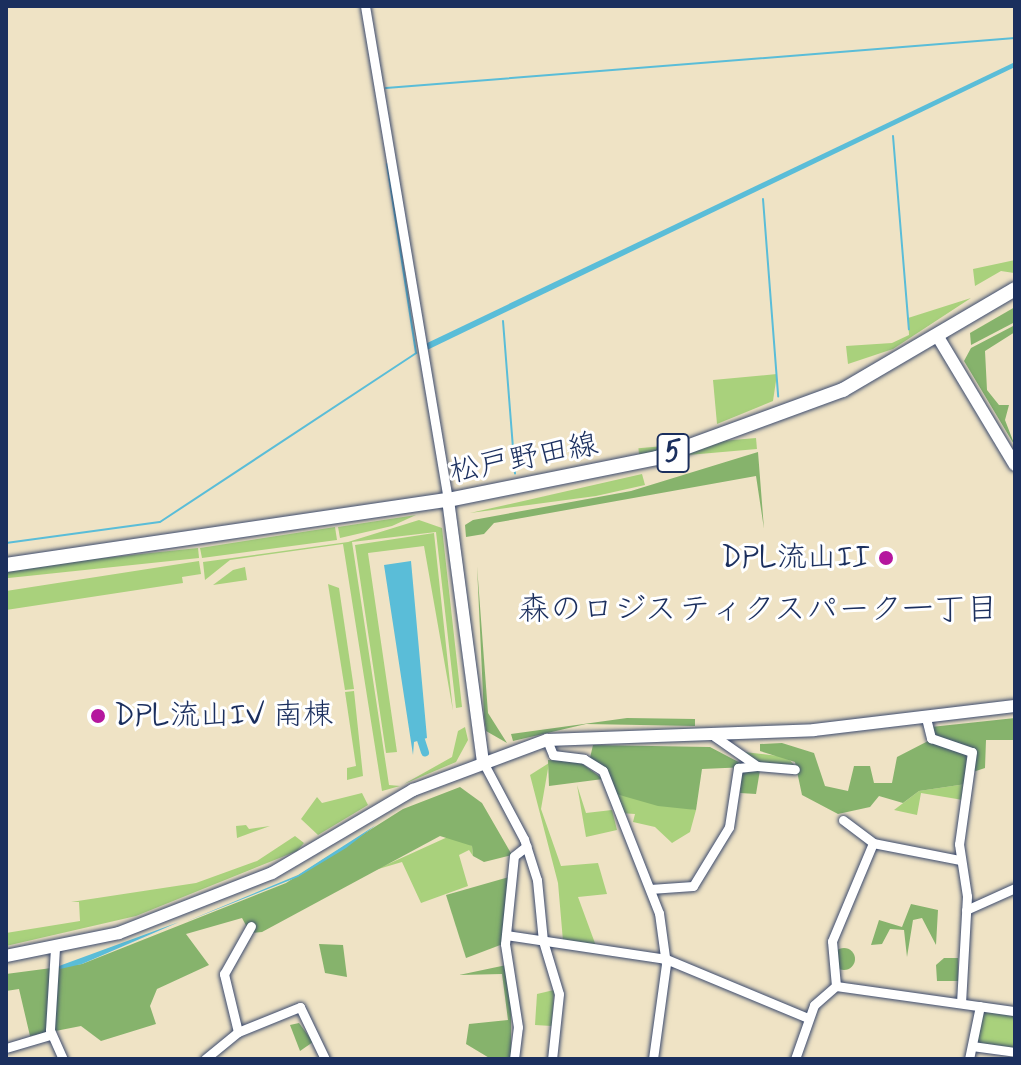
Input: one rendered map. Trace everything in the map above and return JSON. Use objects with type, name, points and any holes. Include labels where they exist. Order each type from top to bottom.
[{"type":"main road","name":"松戸野田線","points":[[6,565],[448,500],[569,479],[714,441],[834,394],[938,337],[1015,289]]},
{"type":"street","points":[[365,6],[448,500],[483,762],[527,846],[543,941],[559,994],[552,1059]]},
{"type":"street","points":[[938,337],[1015,465]]},
{"type":"street","points":[[6,956],[119,933],[272,873],[413,790],[547,740],[606,733],[714,736],[926,718],[1015,706]]},
{"type":"street","points":[[926,718],[931,738],[972,752],[960,860],[966,910],[961,1003]]},
{"type":"street","points":[[714,736],[757,766]]},
{"type":"street","points":[[547,740],[553,755],[584,759],[603,771],[650,889],[666,959],[653,1059]]},
{"type":"street","points":[[650,889],[693,886],[729,827],[738,768],[795,769]]},
{"type":"street","points":[[843,820],[873,843],[960,860]]},
{"type":"street","points":[[795,1059],[808,1018],[836,986],[832,941],[873,843]]},
{"type":"street","points":[[514,1059],[518,1027],[506,935],[514,856],[527,846]]},
{"type":"street","points":[[966,910],[1015,888]]},
{"type":"street","points":[[238,1032],[224,974],[251,926]]},
{"type":"street","points":[[506,935],[666,959],[808,1018]]},
{"type":"street","points":[[55,948],[57,967],[50,1035],[63,1059]]},
{"type":"street","points":[[836,986],[1015,1011]]},
{"type":"street","points":[[969,1059],[980,1006]]},
{"type":"street","points":[[205,1059],[238,1032],[300,1007],[325,1059]]},
{"type":"street","points":[[6,1048],[50,1035]]},
{"type":"street","points":[[972,1046],[1015,1052]]},
{"type":"green space","points":[[1015,260],[1014,273],[1001,271],[975,286],[973,269]]},
{"type":"green space","points":[[971,298],[893,349],[848,364],[846,346],[892,343],[909,335],[908,318]]},
{"type":"green space","points":[[1015,307],[1015,322],[971,345],[970,333]]},
{"type":"green space","points":[[1015,325],[1015,332],[985,351],[987,390],[999,405],[1009,405],[1005,420],[1015,446],[964,361],[971,348]]},
{"type":"green space","points":[[777,374],[773,401],[717,424],[713,380]]},
{"type":"green space","points":[[756,438],[757,449],[639,459],[638,448]]},
{"type":"green space","points":[[758,452],[764,529],[756,476],[494,523],[484,534],[466,537],[465,525],[473,520],[631,491]]},
{"type":"green space","points":[[642,474],[645,485],[596,496],[470,513]]},
{"type":"green space","points":[[416,515],[392,526],[340,538],[338,527]]},
{"type":"green space","points":[[419,520],[442,528],[462,707],[456,708],[436,532],[352,542],[389,785],[400,786],[382,791],[343,544],[230,560],[205,580],[203,562],[348,542]]},
{"type":"green space","points":[[335,527],[337,540],[202,558],[200,548]]},
{"type":"green space","points":[[434,533],[453,711],[424,546],[368,553],[397,752],[386,753],[355,545]]},
{"type":"green space","points":[[198,548],[199,558],[6,578],[6,568]]},
{"type":"green space","points":[[199,561],[201,574],[182,577],[183,583],[6,610],[6,591]]},
{"type":"green space","points":[[477,566],[488,713],[507,743],[486,731]]},
{"type":"green space","points":[[245,567],[247,580],[213,585],[233,570]]},
{"type":"green space","points":[[328,584],[339,588],[354,689],[345,690]]},
{"type":"green space","points":[[354,691],[363,776],[347,780],[347,768],[356,766],[345,692]]},
{"type":"green space","points":[[627,718],[695,719],[695,726],[586,724],[513,741],[511,734]]},
{"type":"green space","points":[[1015,718],[1015,740],[986,740],[985,768],[973,772],[973,749],[934,737],[931,727]]},
{"type":"green space","points":[[465,727],[468,740],[456,762],[404,784],[452,757],[458,731]]},
{"type":"green space","points":[[930,740],[967,749],[966,784],[919,791],[903,803],[879,796],[870,807],[838,814],[802,795],[795,762],[760,751],[760,744],[782,743],[814,753],[825,786],[848,791],[854,766],[870,766],[874,783],[892,783],[897,757]]},
{"type":"green space","points":[[593,745],[710,747],[748,767],[702,769],[696,810],[658,806],[616,794],[608,771],[590,758]]},
{"type":"green space","points":[[735,751],[787,757],[796,767],[758,763]]},
{"type":"green space","points":[[548,760],[580,762],[603,779],[549,786]]},
{"type":"green space","points":[[549,763],[541,809],[561,866],[598,863],[607,894],[578,897],[596,946],[563,941],[558,883],[530,775]]},
{"type":"green space","points":[[742,770],[760,770],[756,794],[740,793]]},
{"type":"green space","points":[[966,784],[963,800],[921,793],[917,815],[894,810],[919,791]]},
{"type":"green space","points":[[577,785],[586,813],[612,810],[617,830],[586,837]]},
{"type":"green space","points":[[460,787],[482,803],[512,855],[484,862],[473,856],[472,846],[440,836],[262,932],[250,933],[242,918],[186,934],[209,965],[157,989],[150,1006],[156,1024],[101,1041],[81,1026],[30,1036],[19,989],[6,991],[6,974],[82,964],[286,883],[403,809]]},
{"type":"green space","points":[[362,793],[368,805],[318,835],[301,819],[317,797],[322,803]]},
{"type":"green space","points":[[616,794],[696,810],[690,832],[672,843],[655,827],[633,822],[635,814],[620,813]]},
{"type":"green space","points":[[246,825],[249,829],[270,826],[237,838],[236,826]]},
{"type":"green space","points":[[452,835],[472,846],[473,856],[469,850],[459,855],[468,886],[421,903],[402,862],[375,870]]},
{"type":"green space","points":[[295,836],[304,843],[297,851],[136,916],[6,946],[6,933],[80,921],[79,902],[71,902],[196,883],[257,861]]},
{"type":"green space","points":[[509,877],[503,944],[466,958],[446,895]]},
{"type":"green space","points":[[911,904],[938,910],[936,945],[922,918],[913,920],[907,957],[904,930],[890,929],[882,944],[871,945],[879,920],[902,927]]},
{"type":"green space","points":[[319,944],[343,945],[347,977],[325,973]]},
{"type":"green space","points":[[844,948],[855,959],[844,970],[833,959]]},
{"type":"green space","points":[[944,958],[958,958],[958,981],[937,981],[936,965]]},
{"type":"green space","points":[[511,964],[511,1059],[491,1059],[466,1044],[469,1024],[508,1020],[502,974],[459,975]]},
{"type":"green space","points":[[554,990],[552,1026],[535,1025],[537,994]]},
{"type":"green space","points":[[982,1009],[1015,1014],[1015,1050],[974,1045]]},
{"type":"green space","points":[[299,1023],[313,1042],[300,1051],[290,1025]]},
{"type":"water","points":[[1015,62],[1015,67],[425,351],[423,345]]},
{"type":"water","points":[[411,561],[427,738],[414,742],[413,755],[384,565]]},
{"type":"water","points":[[376,825],[346,848],[298,877],[185,922],[298,875]]},
{"type":"water","points":[[179,922],[82,964],[60,969],[59,966]]},
{"type":"waterway","points":[[386,88],[1015,38]]},
{"type":"waterway","points":[[893,136],[909,329]]},
{"type":"waterway","points":[[6,543],[160,522],[416,353],[387,164]]},
{"type":"waterway","points":[[763,199],[778,396]]},
{"type":"waterway","points":[[503,321],[515,474]]},
{"type":"waterway","points":[[421,740],[425,752]]},
{"type":"place","name":"DPL流山II","points":[[886,558]]},
{"type":"place","name":"DPL流山IV 南棟","points":[[98,716]]},
{"type":"district","name":"森のロジスティクスパーク一丁目","points":[[758,610]]}]
